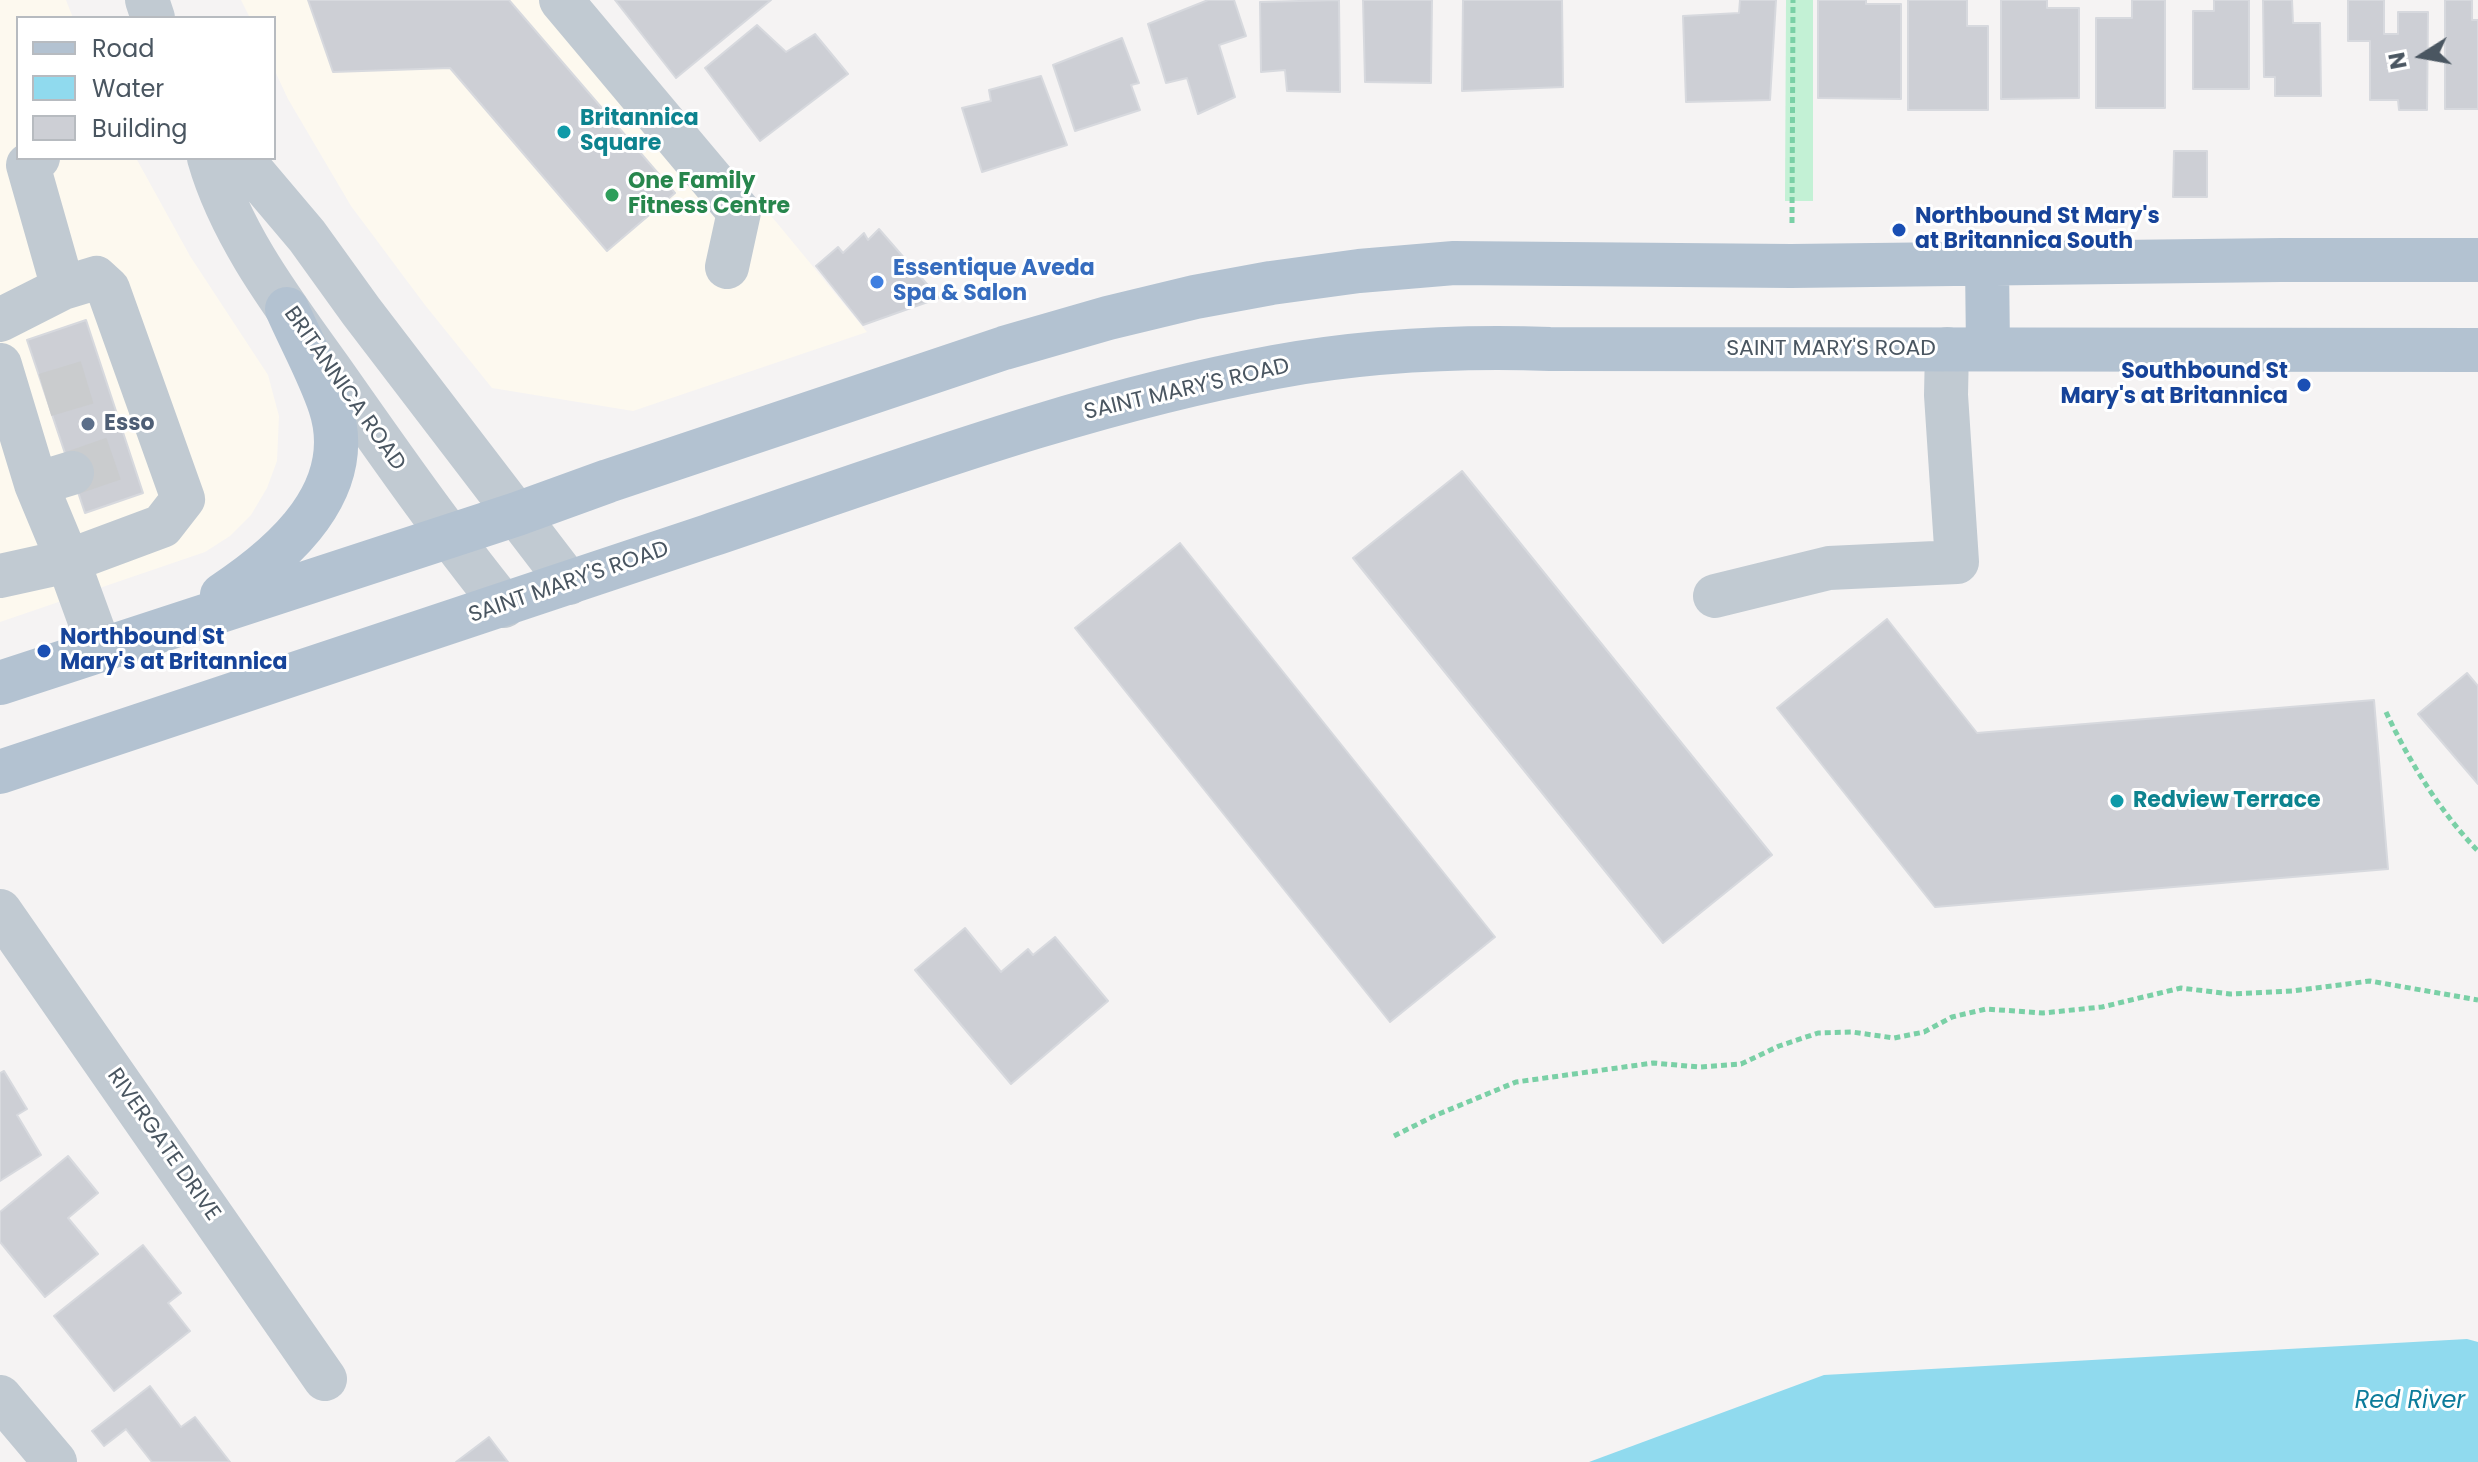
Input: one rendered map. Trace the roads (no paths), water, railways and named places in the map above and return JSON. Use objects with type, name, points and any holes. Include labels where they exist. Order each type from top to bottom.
[{"type":"main road","points":[[0,683],[517,514],[1004,348],[1195,297],[1330,275],[1454,263],[1791,266],[2478,260]]},
{"type":"main road","points":[[1968,349],[1987,263]]},
{"type":"main road","points":[[177,624],[262,569],[302,530],[327,485],[337,450],[331,408],[287,309]]},
{"type":"main road","name":"SAINT MARY'S ROAD","points":[[0,772],[1010,435],[1137,398],[1281,366],[1486,347],[2478,350]]},
{"type":"street","points":[[561,0],[739,212],[727,267]]},
{"type":"street","name":"BRITANNICA ROAD","points":[[210,160],[216,182],[246,242],[287,309],[448,536],[504,606]]},
{"type":"street","points":[[243,160],[307,236],[569,583]]},
{"type":"street","points":[[22,168],[63,288]]},
{"type":"street","points":[[0,320],[63,288],[96,278],[108,289],[120,373],[146,449],[183,499],[162,526],[68,561],[0,576]]},
{"type":"street","points":[[1715,596],[1829,568],[1957,562],[1946,395],[1968,349]]},
{"type":"street","points":[[0,365],[29,400],[54,478],[68,561],[100,649]]},
{"type":"street","name":"RIVERGATE DRIVE","points":[[0,911],[325,1379]]},
{"type":"street","points":[[0,1397],[55,1462]]},
{"type":"water","name":"Red River","points":[[2467,1339],[2478,1342],[2478,1462],[1589,1462],[1824,1375]]},
{"type":"tunnel","points":[[45,395],[105,377]]},
{"type":"tunnel","points":[[72,473],[130,453]]},
{"type":"place","name":"Britannica Square","points":[[564,132]]},
{"type":"place","name":"One Family Fitness Centre","points":[[612,195]]},
{"type":"place","name":"Northbound St Mary's at Britannica South","points":[[1899,230]]},
{"type":"place","name":"Essentique Aveda Spa & Salon","points":[[877,282]]},
{"type":"place","name":"Southbound St Mary's at Britannica","points":[[2304,385]]},
{"type":"place","name":"Esso","points":[[88,424]]},
{"type":"place","name":"Northbound St Mary's at Britannica","points":[[44,651]]},
{"type":"place","name":"Redview Terrace","points":[[2117,801]]}]
